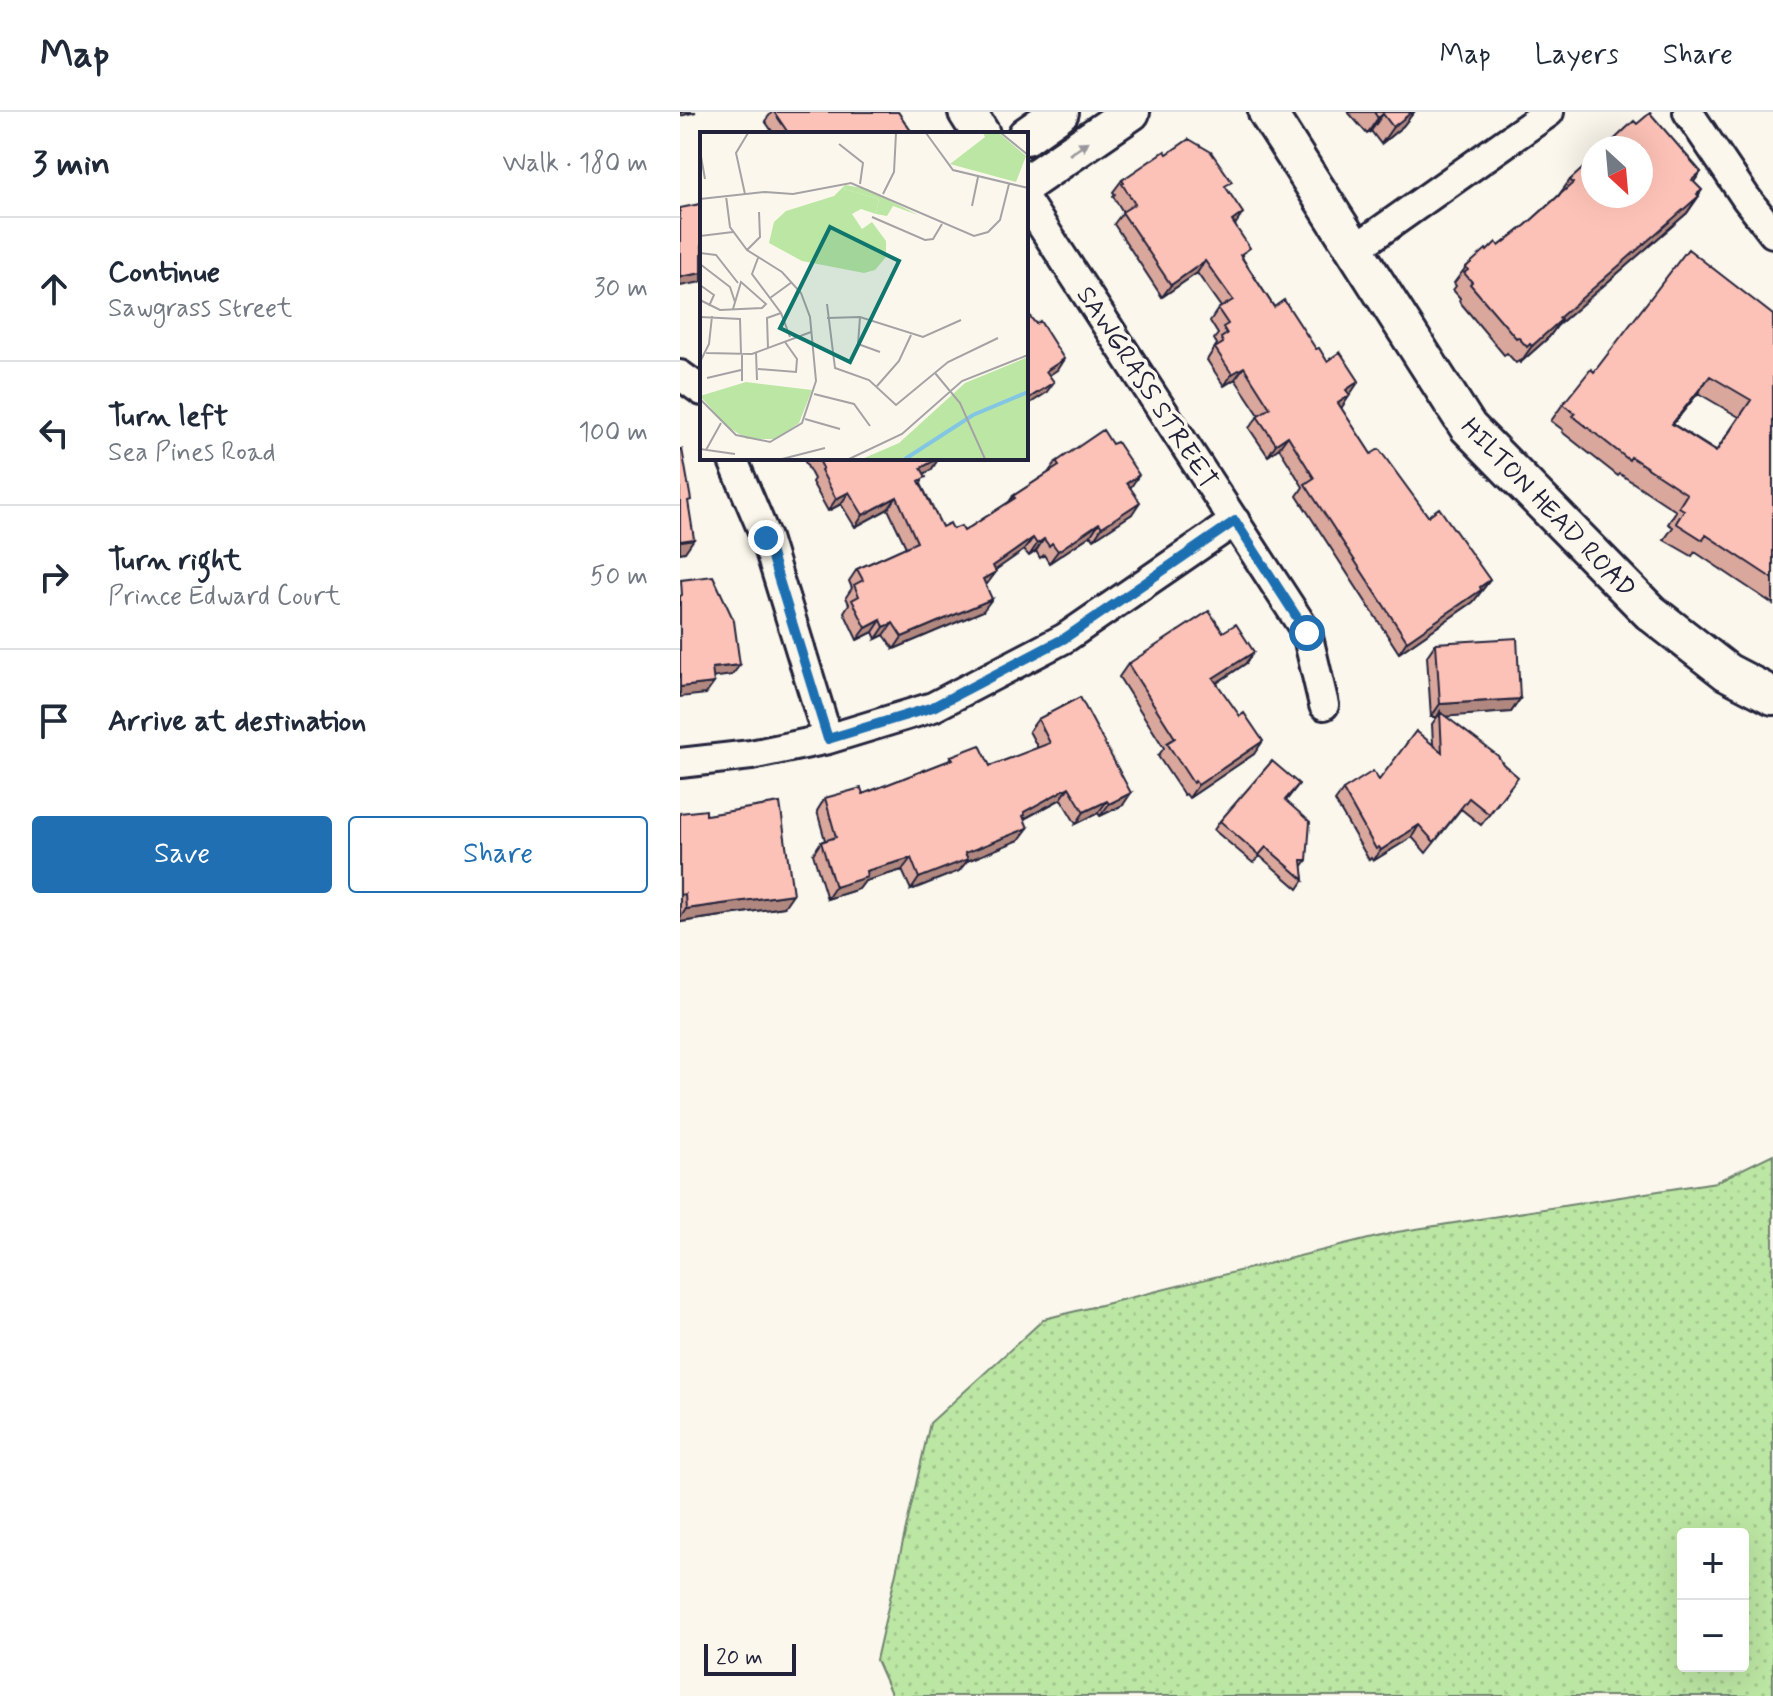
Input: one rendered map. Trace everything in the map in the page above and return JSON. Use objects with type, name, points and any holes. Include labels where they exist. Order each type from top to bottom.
[{"type":"street","points":[[967,112],[980,132]]},
{"type":"street","points":[[1028,135],[1060,112]]},
{"type":"street","points":[[1028,183],[1131,112]]},
{"type":"street","name":"HILTON HEAD ROAD","points":[[1267,112],[1468,427],[1650,612],[1727,672],[1773,696]]},
{"type":"street","points":[[1355,249],[1549,112]]},
{"type":"street","points":[[1688,112],[1773,233]]},
{"type":"street","name":"SAWGRASS STREET","points":[[1028,204],[1307,633],[1324,705]]},
{"type":"street","points":[[680,375],[700,390]]},
{"type":"street","points":[[733,460],[766,538],[828,739]]},
{"type":"street","points":[[680,763],[751,755],[828,739],[933,707],[1065,638],[1235,521]]},
{"type":"green space","points":[[1773,1154],[1773,1696],[892,1696],[876,1660],[930,1423],[1044,1319],[1397,1232],[1716,1182]]},
{"type":"building","points":[[774,112],[898,112],[912,132],[788,132]]},
{"type":"building","points":[[1374,112],[1412,112],[1393,127],[1383,114],[1378,118]]},
{"type":"building","points":[[1650,113],[1701,172],[1692,180],[1702,190],[1697,194],[1699,196],[1559,318],[1561,320],[1527,347],[1470,284],[1472,282],[1464,273],[1468,270],[1466,267],[1496,242],[1499,246],[1526,225],[1573,183],[1570,180],[1581,170],[1581,208],[1653,208],[1653,136],[1618,136],[1634,121],[1637,124]]},
{"type":"building","points":[[1189,139],[1211,152],[1232,182],[1225,186],[1243,213],[1232,221],[1250,248],[1240,255],[1274,307],[1284,300],[1327,361],[1340,352],[1359,381],[1346,390],[1350,395],[1338,403],[1371,454],[1379,449],[1428,516],[1439,508],[1490,580],[1480,587],[1481,590],[1407,641],[1305,484],[1314,478],[1288,436],[1276,444],[1257,416],[1270,408],[1244,367],[1232,374],[1215,348],[1223,343],[1221,338],[1227,334],[1223,327],[1228,324],[1218,309],[1233,300],[1205,261],[1171,285],[1122,212],[1135,204],[1122,180]]},
{"type":"building","points":[[700,204],[700,273],[680,277],[680,208]]},
{"type":"building","points":[[1688,249],[1773,315],[1773,579],[1706,535],[1703,540],[1676,523],[1684,510],[1679,507],[1687,494],[1631,457],[1629,460],[1573,416],[1575,414],[1563,404],[1591,369],[1594,372]],"holes":[[[1710,376],[1751,400],[1716,452],[1672,424]]]},
{"type":"building","points":[[1028,314],[1036,324],[1040,321],[1064,359],[1046,371],[1054,382],[1028,399]]},
{"type":"building","points":[[1103,430],[1112,444],[1117,442],[1139,475],[1127,483],[1140,502],[1102,527],[1099,523],[1058,551],[1052,543],[1049,546],[1044,539],[1037,544],[1033,538],[993,566],[996,572],[983,579],[992,599],[902,637],[893,623],[884,627],[881,620],[866,628],[852,600],[859,596],[854,585],[863,580],[857,569],[917,542],[897,497],[863,515],[849,492],[836,499],[819,460],[935,460],[921,468],[926,477],[919,481],[942,527],[950,523],[953,529],[961,526],[964,531],[1059,466],[1056,462]]},
{"type":"building","points":[[680,449],[691,500],[688,501],[694,539],[680,541]]},
{"type":"building","points":[[713,576],[734,621],[740,665],[712,668],[714,683],[680,687],[681,580]]},
{"type":"building","points":[[1209,611],[1223,632],[1236,624],[1254,652],[1213,678],[1240,716],[1244,713],[1263,741],[1198,785],[1195,781],[1193,783],[1167,743],[1175,738],[1128,664]]},
{"type":"building","points":[[1517,638],[1520,699],[1440,704],[1436,643]]},
{"type":"building","points":[[1080,697],[1131,793],[1084,812],[1069,787],[1024,812],[1028,828],[965,853],[968,859],[919,878],[911,858],[866,871],[867,877],[835,887],[821,842],[836,837],[825,798],[861,788],[863,794],[953,759],[951,756],[980,745],[990,766],[1050,743],[1038,719]]},
{"type":"building","points":[[1440,712],[1498,756],[1518,777],[1489,814],[1469,798],[1434,842],[1419,825],[1381,850],[1379,847],[1376,849],[1343,790],[1373,771],[1379,780],[1416,731],[1442,752]]},
{"type":"building","points":[[1272,761],[1299,784],[1285,800],[1310,822],[1307,860],[1302,860],[1304,880],[1266,847],[1259,855],[1220,821]]},
{"type":"building","points":[[780,803],[793,894],[686,909],[685,894],[680,895],[680,813],[706,810],[706,815]]},
{"type":"route","points":[[766,538],[828,739],[933,707],[1065,638],[1235,521],[1307,633]]}]
